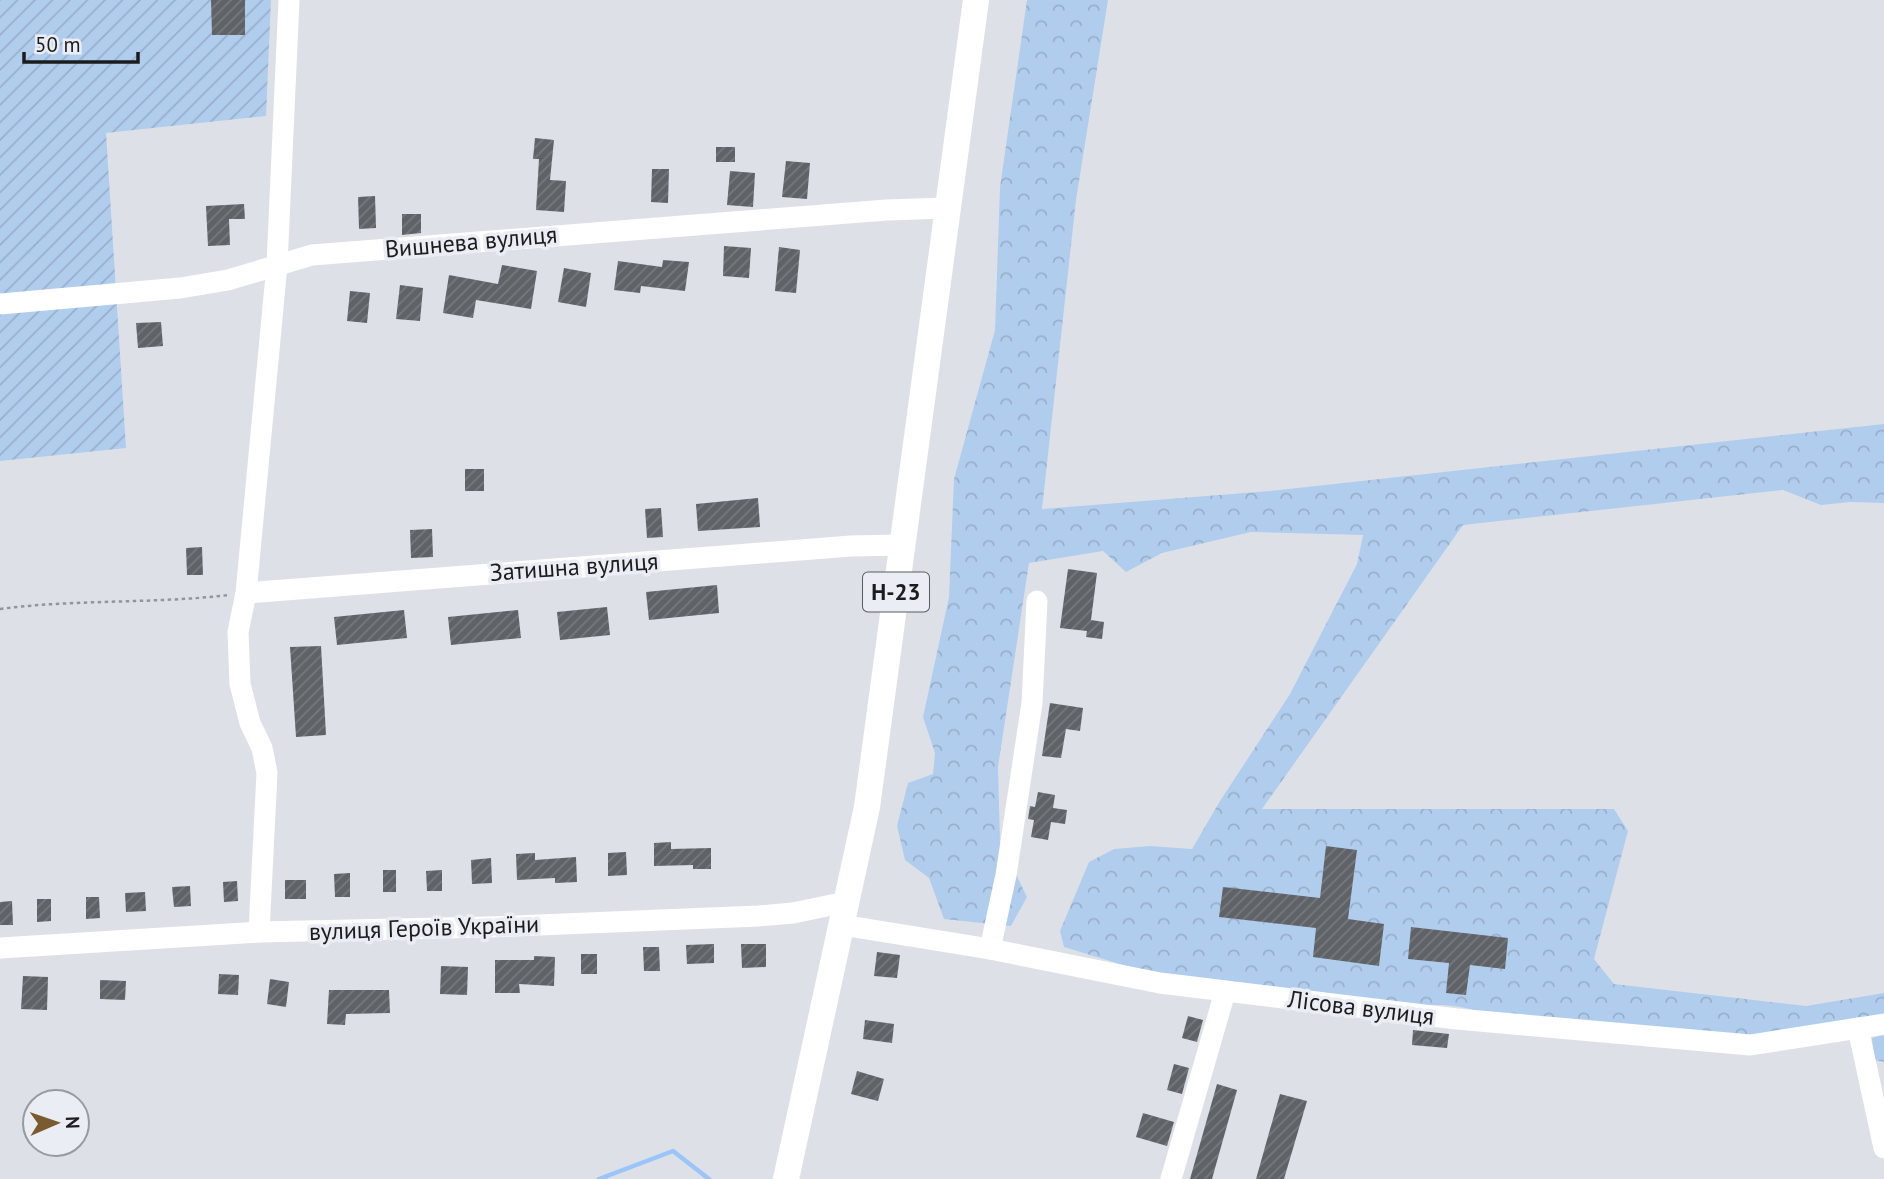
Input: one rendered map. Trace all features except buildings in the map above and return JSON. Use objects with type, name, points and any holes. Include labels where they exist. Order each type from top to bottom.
[{"type":"main road","name":"Н-23","points":[[786,1179],[867,807],[976,0]]},
{"type":"street","points":[[259,932],[267,773],[262,748],[250,723],[240,684],[238,632],[246,593],[277,265],[289,0]]},
{"type":"street","name":"Вишнева вулиця","points":[[0,304],[180,288],[228,280],[312,255],[887,210],[947,208]]},
{"type":"street","name":"Затишна вулиця","points":[[246,593],[851,546],[903,545]]},
{"type":"street","points":[[990,949],[1006,875],[1032,703],[1037,601]]},
{"type":"street","name":"вулиця Героїв України","points":[[0,948],[259,932],[489,927],[793,913],[844,914]]},
{"type":"street","name":"Лісова вулиця","points":[[844,914],[990,949],[1160,983],[1457,1019],[1750,1045],[1884,1024]]},
{"type":"street","points":[[1171,1179],[1225,992]]},
{"type":"street","points":[[1858,1028],[1884,1148]]},
{"type":"path","points":[[0,609],[95,602],[188,600],[246,593]]},
{"type":"green space","points":[[0,0],[271,0],[266,116],[106,133],[126,448],[0,461]]},
{"type":"green space","points":[[1027,0],[1108,0],[1076,200],[1042,509],[1270,491],[1884,424],[1884,503],[1821,505],[1783,490],[1463,525],[1262,809],[1614,809],[1628,831],[1594,959],[1614,984],[1806,1006],[1884,993],[1884,1015],[1749,1039],[1481,1012],[1453,1006],[1426,1005],[1407,1008],[1146,972],[1064,947],[1060,931],[1089,862],[1114,849],[1150,846],[1192,849],[1290,694],[1357,564],[1363,535],[1251,532],[1162,553],[1126,572],[1103,551],[1029,563],[998,767],[1000,842],[1027,897],[1011,926],[944,919],[929,878],[905,860],[897,826],[908,783],[933,774],[935,753],[923,717],[949,597],[954,479],[995,330],[1000,187]]},
{"type":"green space","points":[[1884,1035],[1884,1062],[1874,1060],[1872,1038]]},
{"type":"waterway","points":[[599,1179],[673,1151],[709,1179]]}]
